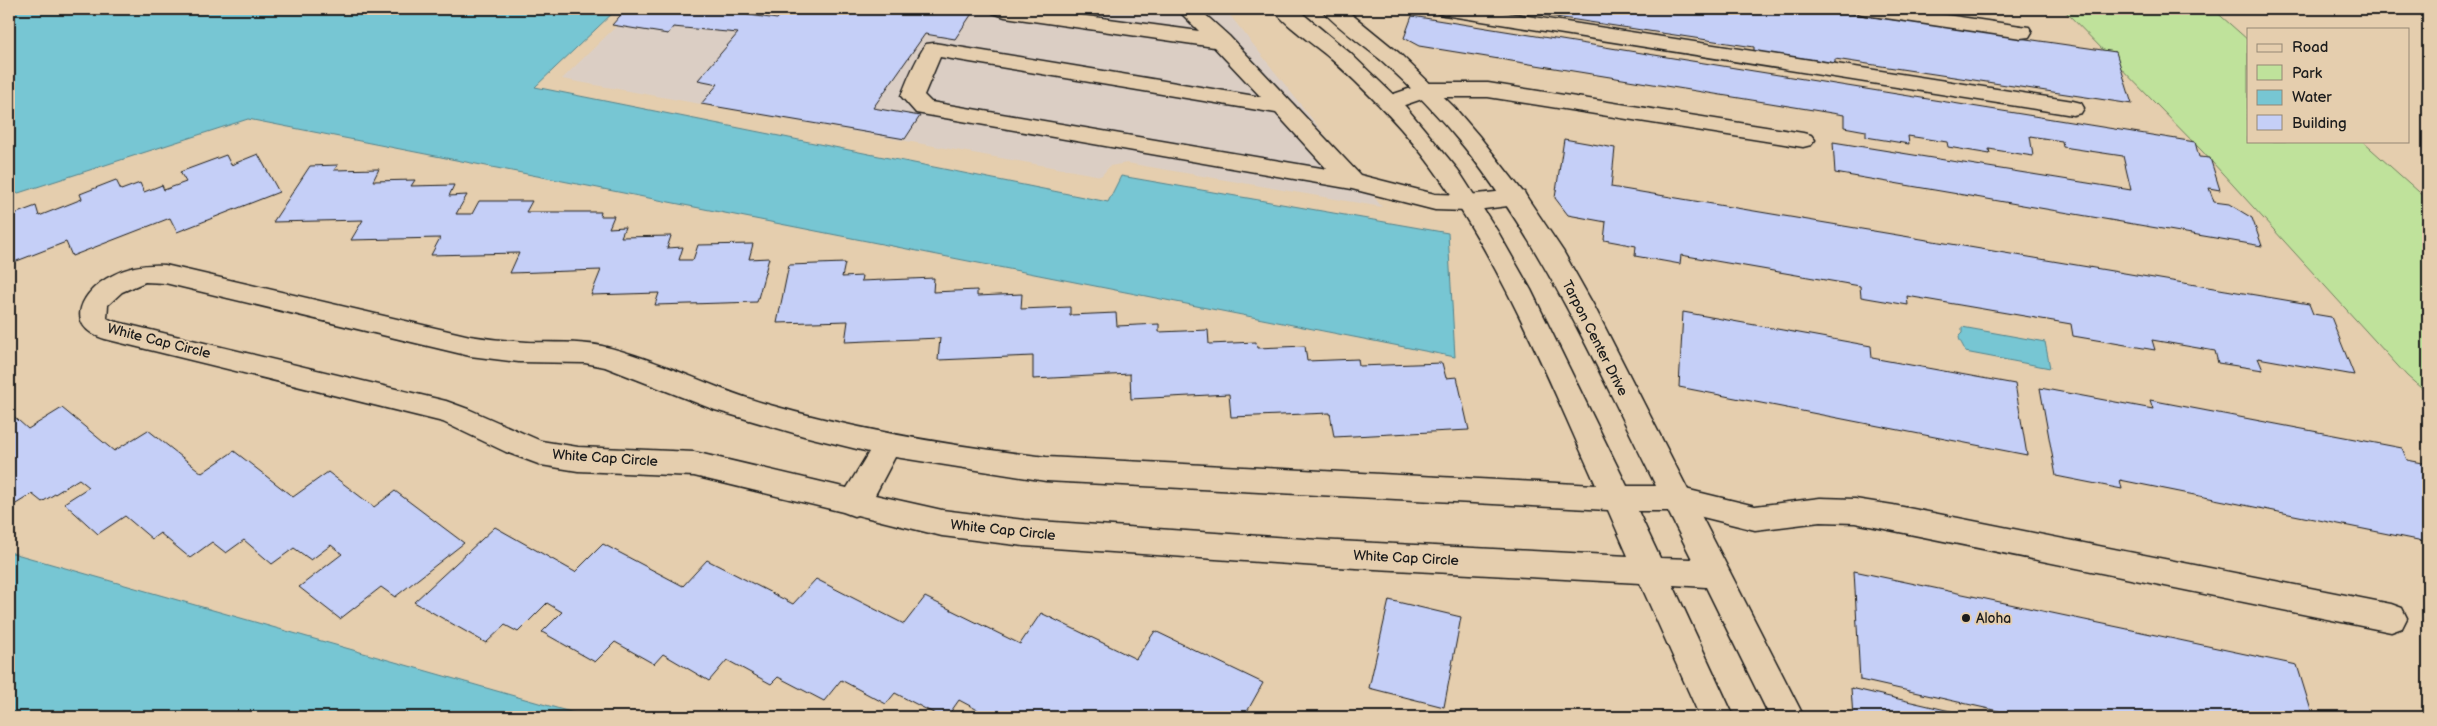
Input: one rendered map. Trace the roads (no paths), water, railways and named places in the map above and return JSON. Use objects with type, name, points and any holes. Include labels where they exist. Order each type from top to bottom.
[{"type":"street","points":[[1000,9],[1221,40]]},
{"type":"street","points":[[1187,9],[1221,40],[1352,182]]},
{"type":"street","points":[[1286,9],[1356,69],[1390,103],[1430,150],[1468,203],[1497,249],[1619,498],[1649,570],[1717,717]]},
{"type":"street","name":"Tarpon Center Drive","points":[[1332,9],[1394,59],[1426,90],[1470,138],[1540,235],[1572,292],[1788,717]]},
{"type":"street","points":[[1444,9],[2073,108]]},
{"type":"street","points":[[1865,9],[2021,32]]},
{"type":"street","points":[[1281,107],[934,49],[924,66],[912,96],[924,108],[1352,182],[1436,202],[1468,203],[1515,198]]},
{"type":"street","points":[[1390,103],[1426,90],[1488,90],[1803,140]]},
{"type":"street","name":"White Cap Circle","points":[[1715,574],[1318,553],[1024,533],[942,523],[854,504],[694,464],[654,460],[580,459],[541,453],[507,442],[463,417],[446,412],[106,328],[95,323],[93,311],[96,302],[103,294],[123,281],[145,274],[165,274],[470,346],[502,351],[567,352],[604,356],[639,367],[723,402],[786,420],[888,444],[978,462],[1046,468],[1619,498],[1677,499],[1755,518],[1820,510],[1855,511],[1894,517],[2391,618]]},
{"type":"street","points":[[854,504],[888,444]]},
{"type":"water","points":[[9,9],[617,9],[535,87],[1108,202],[1121,176],[1448,233],[1455,357],[248,119],[9,196]]},
{"type":"water","points":[[1962,327],[2045,342],[2050,368],[1965,352],[1959,338],[1962,333]]},
{"type":"water","points":[[9,552],[588,717],[20,717],[9,714]]},
{"type":"place","name":"Aloha","points":[[1966,618]]}]
